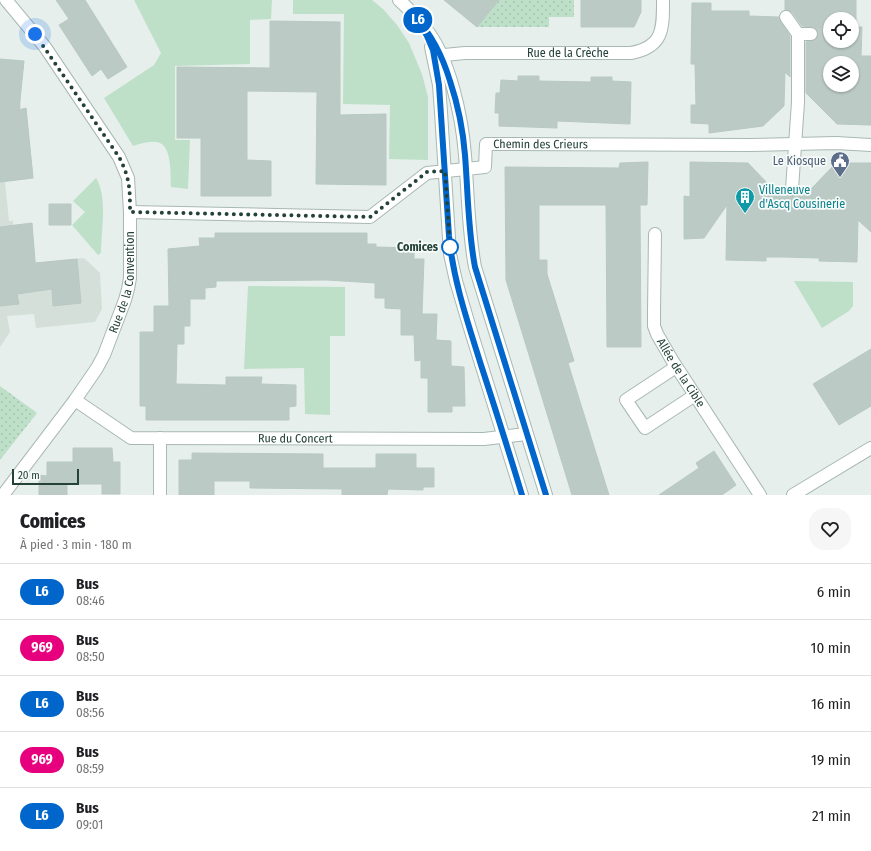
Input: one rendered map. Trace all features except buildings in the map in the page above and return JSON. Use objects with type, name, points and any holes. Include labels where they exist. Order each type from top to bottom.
[{"type":"street","name":"Rue de la Convention","points":[[2,495],[75,400],[97,368],[125,300],[130,278],[130,212],[128,178],[119,157],[45,47],[3,0]]},
{"type":"street","points":[[399,0],[416,18],[427,36],[456,98],[464,141],[470,236],[475,267],[546,495]]},
{"type":"street","name":"Rue de la Crèche","points":[[437,55],[639,52],[647,49],[655,43],[660,36],[662,0]]},
{"type":"street","points":[[786,17],[798,34],[798,102],[792,189]]},
{"type":"street","points":[[798,34],[811,34]]},
{"type":"street","points":[[437,55],[450,254],[468,325],[522,495]]},
{"type":"street","points":[[795,144],[836,143],[871,145]]},
{"type":"street","name":"Chemin des Crieurs","points":[[130,212],[370,217],[427,172],[485,167],[486,144],[795,144]]},
{"type":"street","name":"Allée de la Cible","points":[[655,234],[654,326],[657,334],[676,367],[760,495]]},
{"type":"street","points":[[676,367],[626,400],[645,428],[695,394]]},
{"type":"street","name":"Rue du Concert","points":[[75,400],[131,438],[484,439],[526,434]]},
{"type":"street","points":[[160,438],[160,495]]},
{"type":"street","points":[[793,495],[871,448]]},
{"type":"shaded area","points":[[0,59],[24,61],[20,99],[21,109],[26,108],[33,173],[28,174],[28,179],[5,182],[9,221],[13,221],[13,225],[32,223],[36,263],[84,258],[100,273],[102,309],[95,322],[36,328],[34,314],[7,316],[10,332],[0,347]]},
{"type":"green space","points":[[134,0],[272,0],[271,19],[250,20],[250,64],[175,66],[175,140],[190,140],[188,189],[171,187],[168,153],[165,147],[161,143],[155,142],[133,146],[104,98],[154,65],[161,53]]},
{"type":"green space","points":[[293,0],[372,0],[383,9],[397,25],[409,43],[422,74],[428,97],[428,160],[389,159],[390,105],[343,104],[344,14],[293,14]]},
{"type":"green space","points":[[499,0],[574,0],[574,17],[549,17],[549,27],[477,27]]},
{"type":"green space","points":[[96,178],[100,186],[103,204],[101,253],[98,255],[72,225],[85,212],[73,201]]},
{"type":"green space","points":[[794,281],[853,282],[853,306],[849,311],[822,328]]},
{"type":"green space","points":[[248,286],[345,287],[345,336],[330,336],[330,415],[305,414],[304,368],[244,369]]},
{"type":"green space","points":[[0,386],[37,413],[0,460]]},
{"type":"tunnel","points":[[811,34],[823,34]]},
{"type":"bus line","name":"L6","points":[[522,495],[468,325],[450,254],[439,85],[433,50],[427,36],[416,18],[427,29],[443,60],[456,98],[464,141],[470,236],[479,285],[546,495]]},
{"type":"place","name":"Le Kiosque","points":[[840,178]]},
{"type":"place","name":"Villeneuve d'Ascq Cousinerie","points":[[745,214]]},
{"type":"place","name":"Comices","points":[[450,247]]},
{"type":"route","points":[[35,34],[119,157],[124,167],[130,187],[130,212],[370,217],[427,172],[445,171],[450,247]]}]
